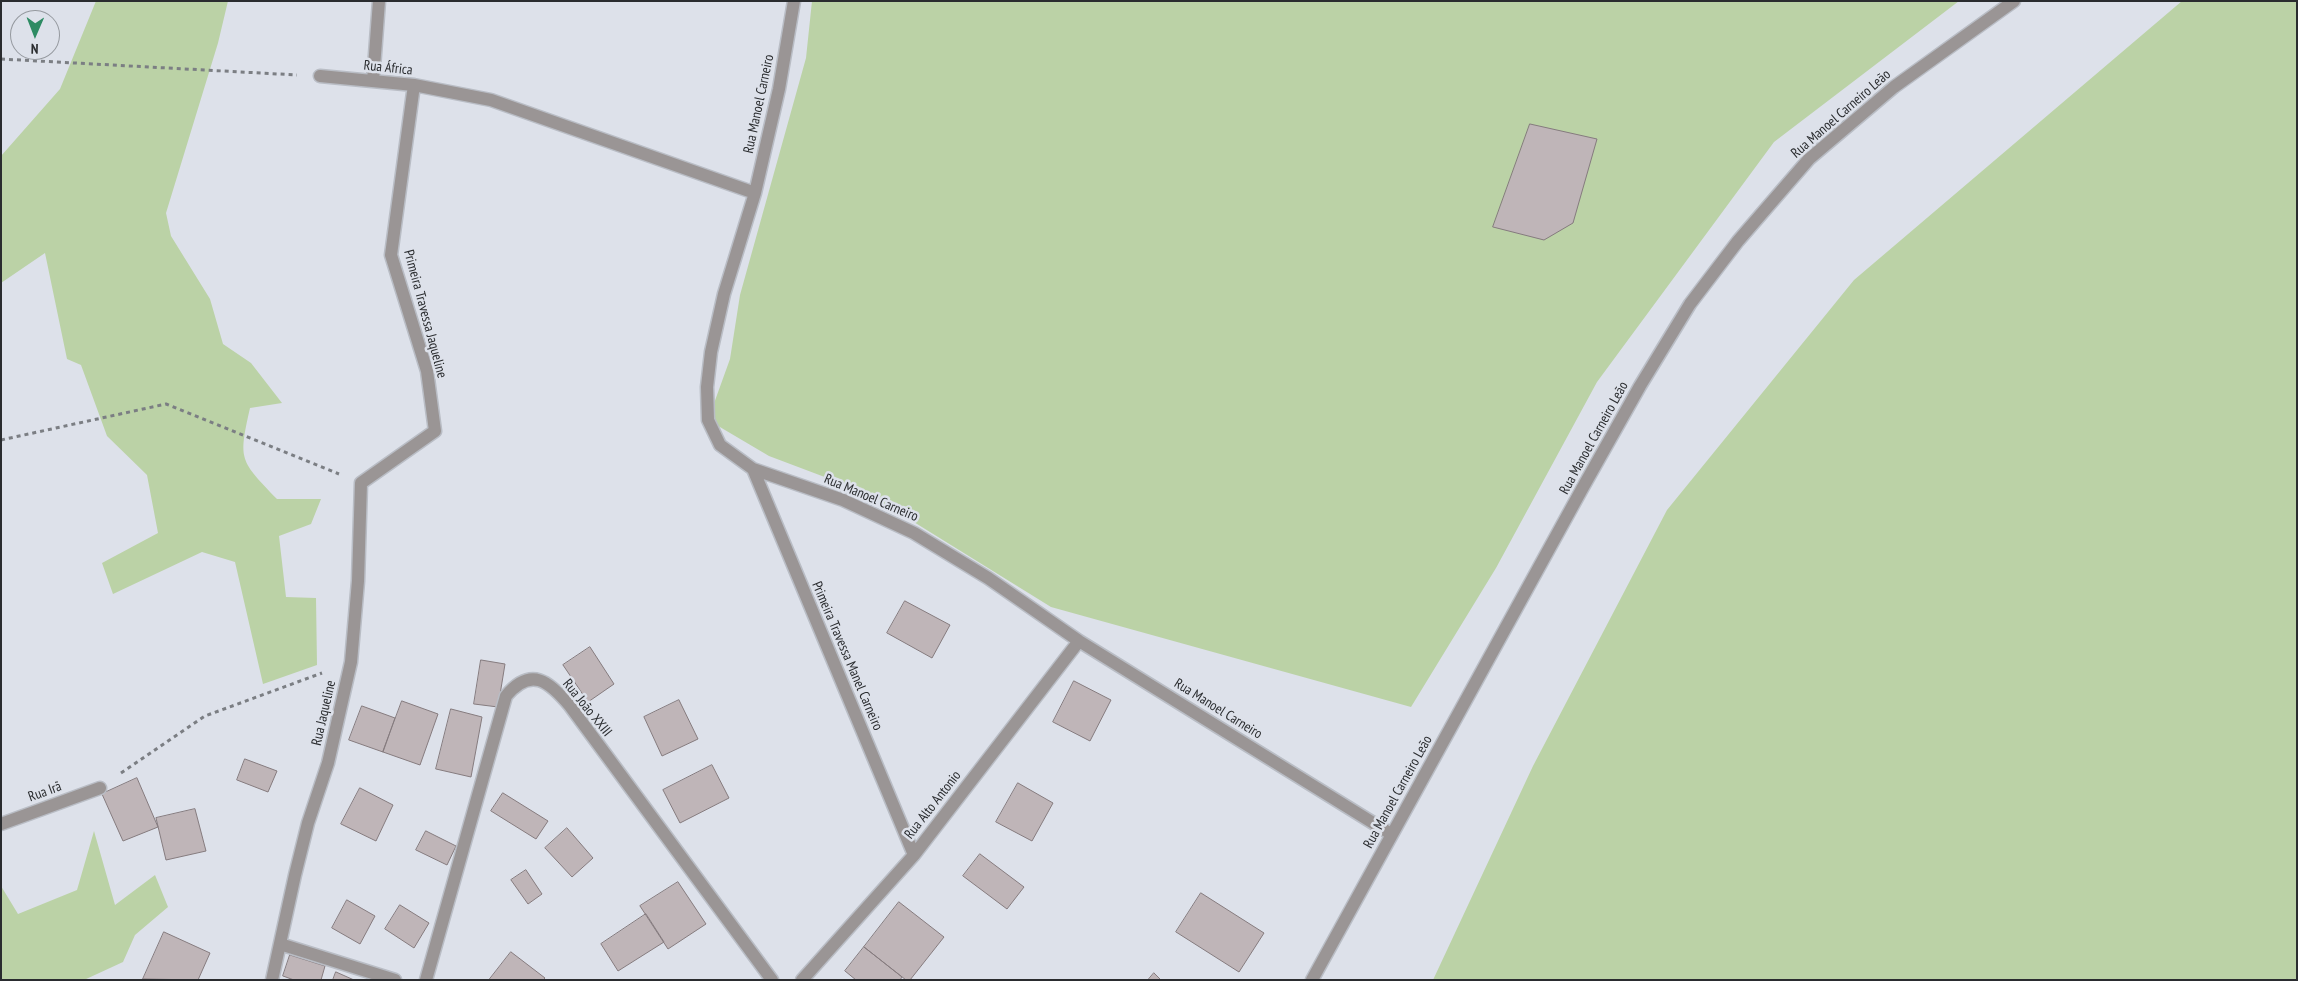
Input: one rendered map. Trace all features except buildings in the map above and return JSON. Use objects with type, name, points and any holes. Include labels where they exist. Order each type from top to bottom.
[{"type":"street","points":[[373,81],[379,1]]},
{"type":"street","name":"Rua Manoel Carneiro","points":[[794,1],[779,89],[755,193],[724,294],[711,352],[707,387],[708,420],[720,445],[753,469],[843,500],[914,533],[988,578],[1079,641],[1391,834]]},
{"type":"street","name":"Rua Manoel Carneiro Leão","points":[[1312,980],[1640,386],[1690,304],[1738,241],[1809,159],[1894,87],[2014,1]]},
{"type":"street","name":"Rua África","points":[[320,76],[414,85],[491,100],[755,193]]},
{"type":"street","name":"Primeira Travessa Jaqueline","points":[[361,483],[435,431],[427,370],[391,255],[414,85]]},
{"type":"street","name":"Primeira Travessa Manel Carneiro","points":[[753,469],[914,855]]},
{"type":"street","name":"Rua Jaqueline","points":[[272,980],[301,849],[328,763],[351,662],[358,581],[361,483]]},
{"type":"street","name":"Rua Alto Antonio","points":[[802,980],[914,855],[1079,641]]},
{"type":"street","name":"Rua João XXIII","points":[[426,980],[506,696],[517,683],[529,679],[543,681],[556,689],[570,706],[772,980]]},
{"type":"street","name":"Rua Irã","points":[[1,824],[100,788]]},
{"type":"street","points":[[280,944],[395,980]]},
{"type":"path","points":[[1,59],[320,76]]},
{"type":"path","points":[[1,440],[166,404],[361,483]]},
{"type":"path","points":[[100,788],[205,716],[351,662]]},
{"type":"green space","points":[[96,1],[228,1],[218,43],[166,213],[171,236],[210,299],[223,344],[251,363],[282,403],[250,408],[244,439],[245,459],[249,467],[277,499],[321,499],[311,524],[279,536],[286,597],[316,598],[317,665],[263,684],[235,562],[202,552],[113,594],[102,563],[158,533],[147,475],[107,436],[81,365],[67,359],[45,253],[1,283],[1,156],[60,89]]},
{"type":"green space","points":[[812,1],[1959,1],[1774,142],[1597,382],[1496,568],[1411,707],[1051,607],[867,493],[769,456],[708,420],[730,359],[740,295],[806,58]]},
{"type":"green space","points":[[2182,1],[2297,1],[2297,980],[1433,980],[1533,766],[1667,510],[1854,280]]},
{"type":"green space","points":[[94,831],[115,905],[155,875],[168,907],[135,935],[123,962],[84,980],[1,980],[1,886],[18,914],[77,890]]}]
